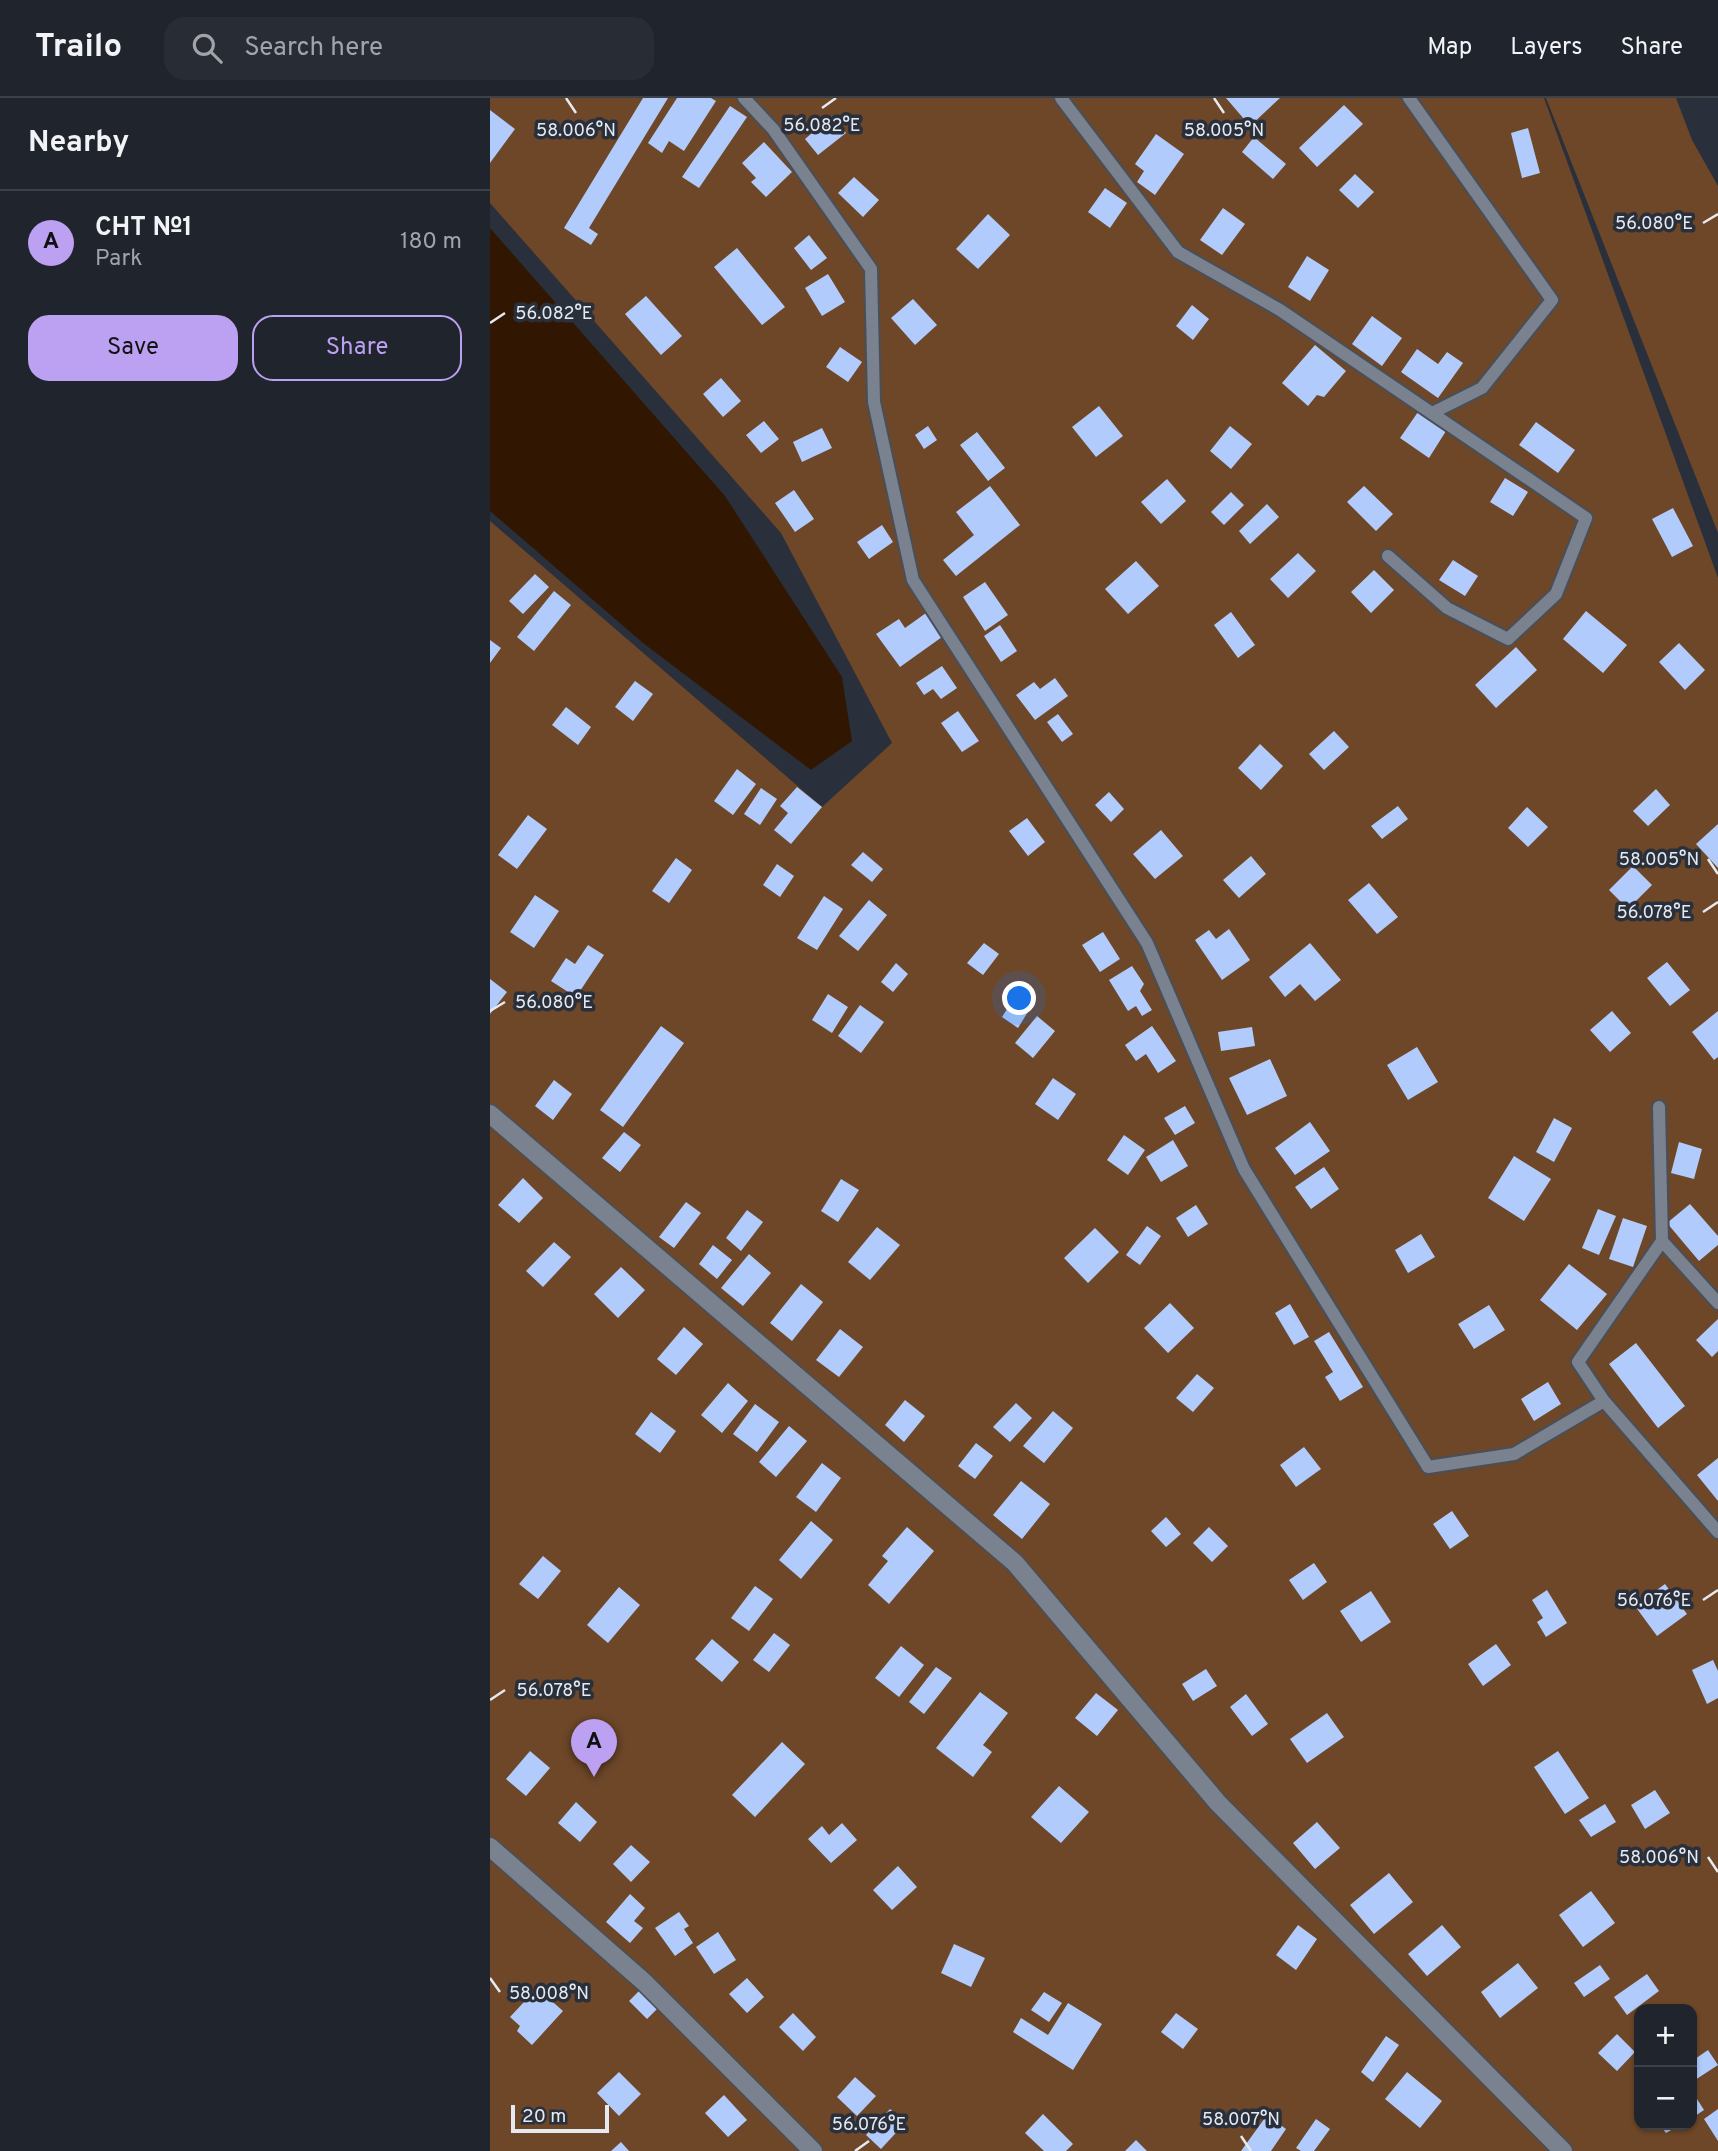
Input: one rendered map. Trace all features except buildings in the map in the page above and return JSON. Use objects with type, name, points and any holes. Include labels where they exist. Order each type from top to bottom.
[{"type":"street","points":[[490,1114],[1015,1563],[1219,1803],[1563,2151]]},
{"type":"street","points":[[490,1847],[644,1982],[813,2151]]},
{"type":"lane","points":[[744,98],[773,129],[871,269],[874,402],[913,580],[1147,943],[1244,1169],[1427,1466],[1514,1454],[1604,1401]]},
{"type":"lane","points":[[1061,98],[1178,252],[1280,310],[1434,412],[1586,518],[1556,594],[1508,639],[1447,608],[1388,556]]},
{"type":"lane","points":[[1409,98],[1552,300],[1482,388],[1434,412]]},
{"type":"lane","points":[[1659,1107],[1662,1241],[1578,1362],[1604,1401],[1718,1532]]},
{"type":"lane","points":[[1662,1241],[1718,1303]]},
{"type":"shaded area","points":[[490,98],[1544,98],[1718,578],[1718,2151],[490,2151],[490,521],[822,807],[892,743],[781,533],[490,203]]},
{"type":"shaded area","points":[[1546,98],[1676,98],[1692,140],[1718,186],[1718,533]]},
{"type":"shaded area","points":[[490,228],[725,496],[842,677],[852,741],[811,770],[643,643],[490,511]]},
{"type":"place","name":"СНТ №1","points":[[594,1777]]}]
